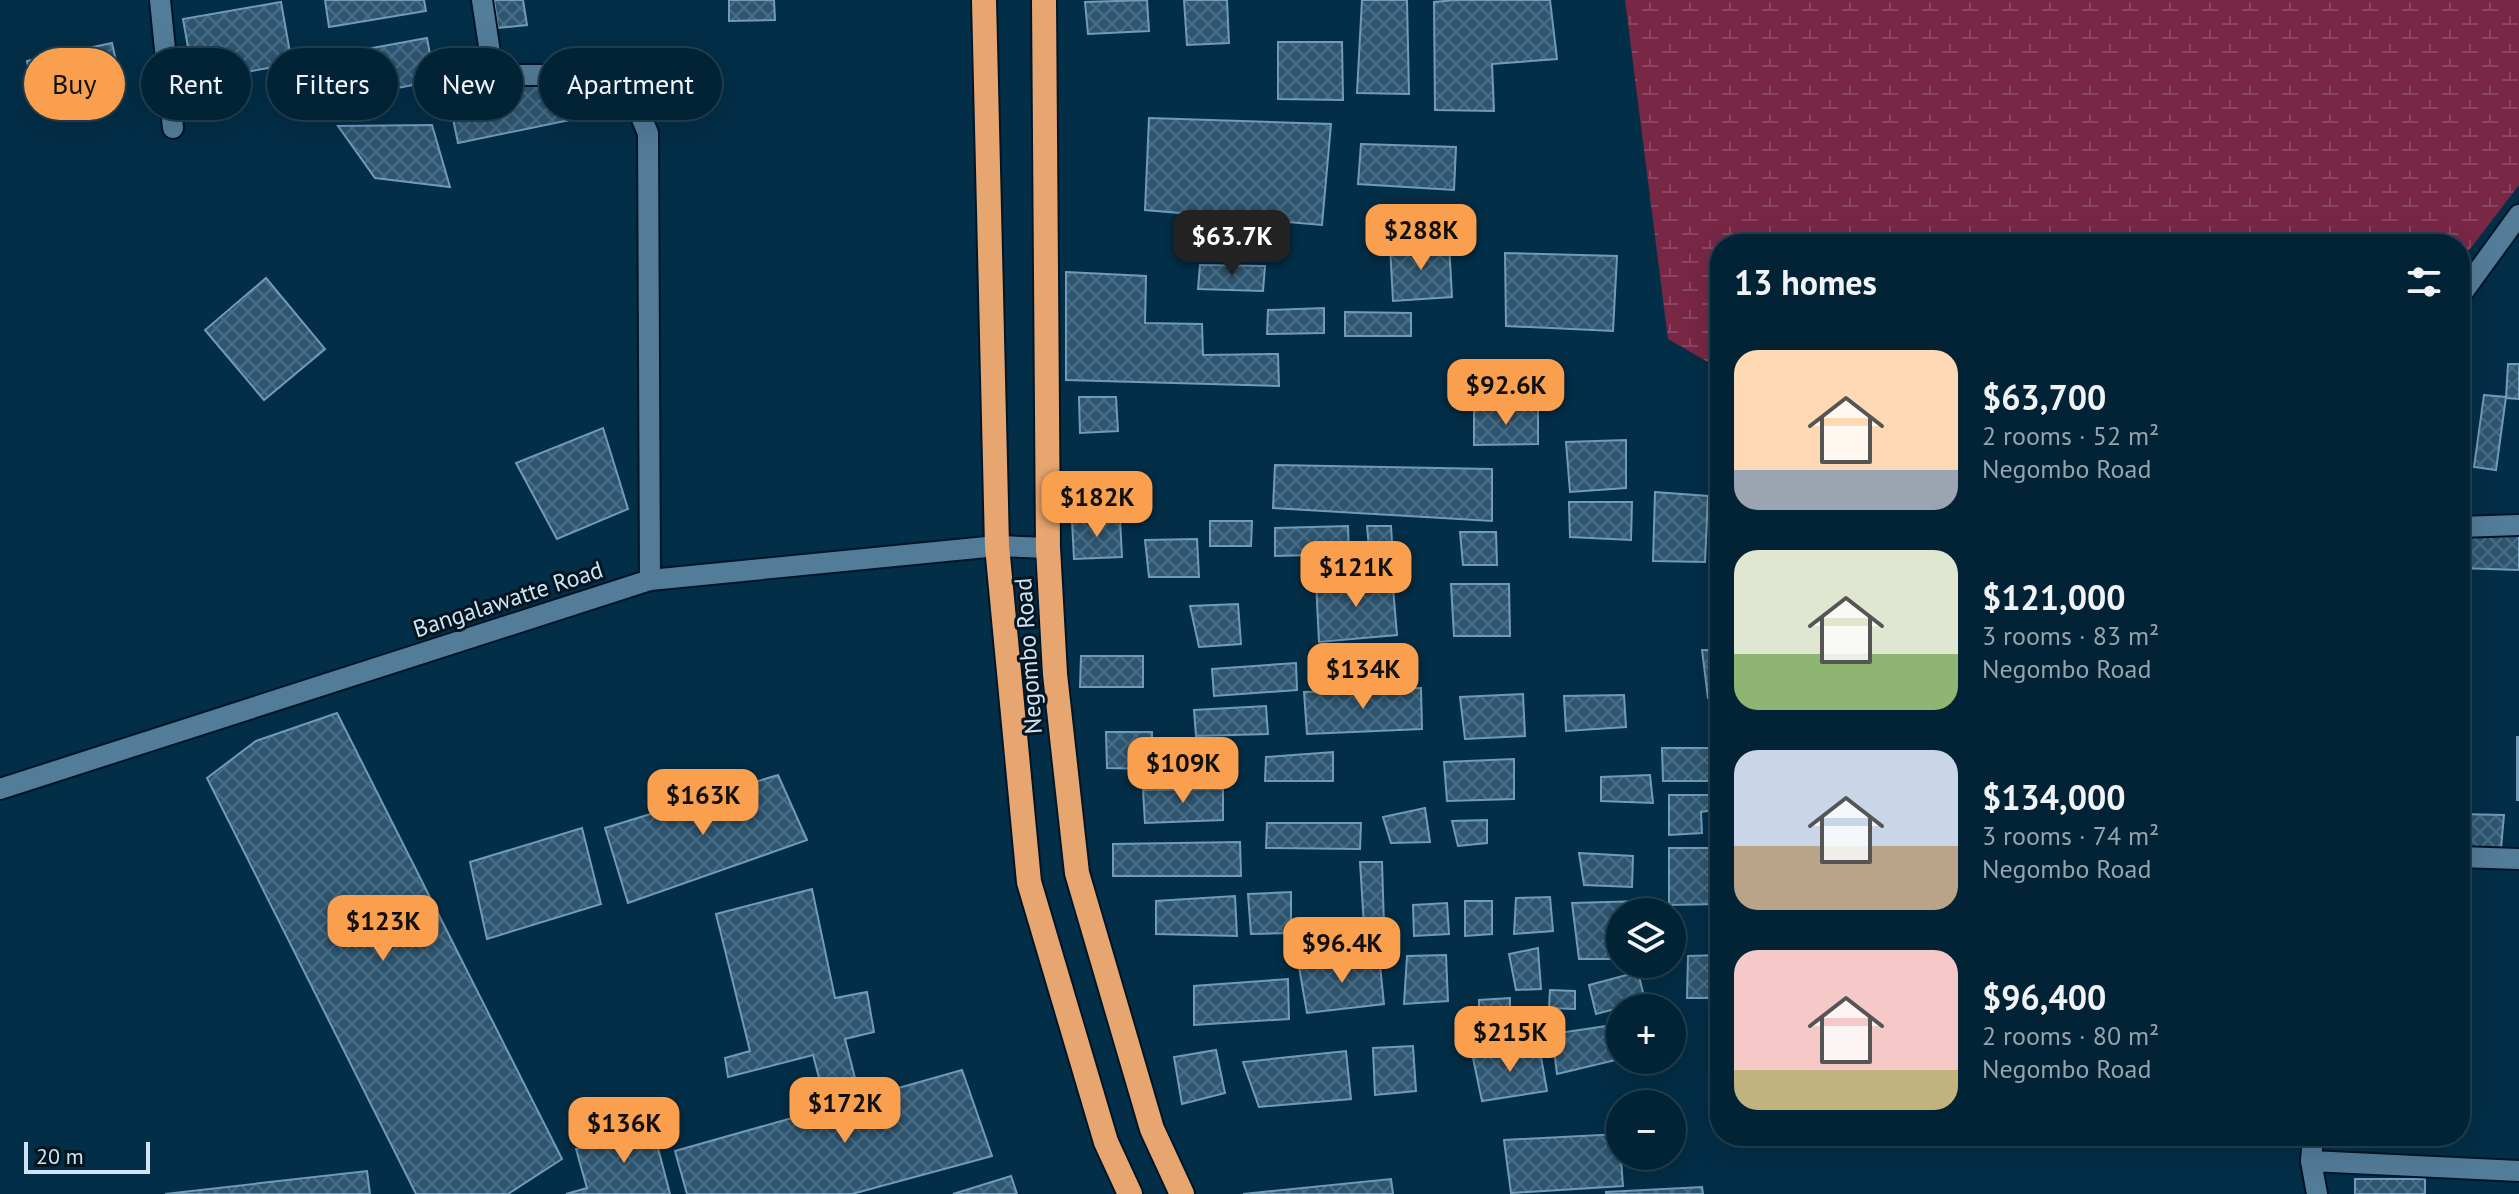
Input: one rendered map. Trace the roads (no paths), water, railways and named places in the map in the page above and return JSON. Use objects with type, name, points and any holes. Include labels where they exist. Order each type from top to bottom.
[{"type":"highway","name":"Negombo Road","points":[[984,0],[997,546],[1029,882],[1106,1142],[1130,1194]]},
{"type":"highway","name":"Negombo Road","points":[[1044,0],[1048,548],[1055,674],[1077,873],[1152,1129],[1182,1194]]},
{"type":"street","points":[[160,0],[173,128]]},
{"type":"street","points":[[482,0],[491,59],[514,75],[603,75],[629,89],[648,133],[650,580]]},
{"type":"street","points":[[2470,282],[2519,215]]},
{"type":"street","points":[[2470,527],[2519,525]]},
{"type":"street","name":"Bangalawatte Road","points":[[4,782],[650,580],[997,546],[1048,548]]},
{"type":"street","points":[[2470,857],[2519,859]]},
{"type":"street","points":[[2312,1146],[2311,1161],[2317,1194]]},
{"type":"street","points":[[2311,1161],[2519,1171]]}]
